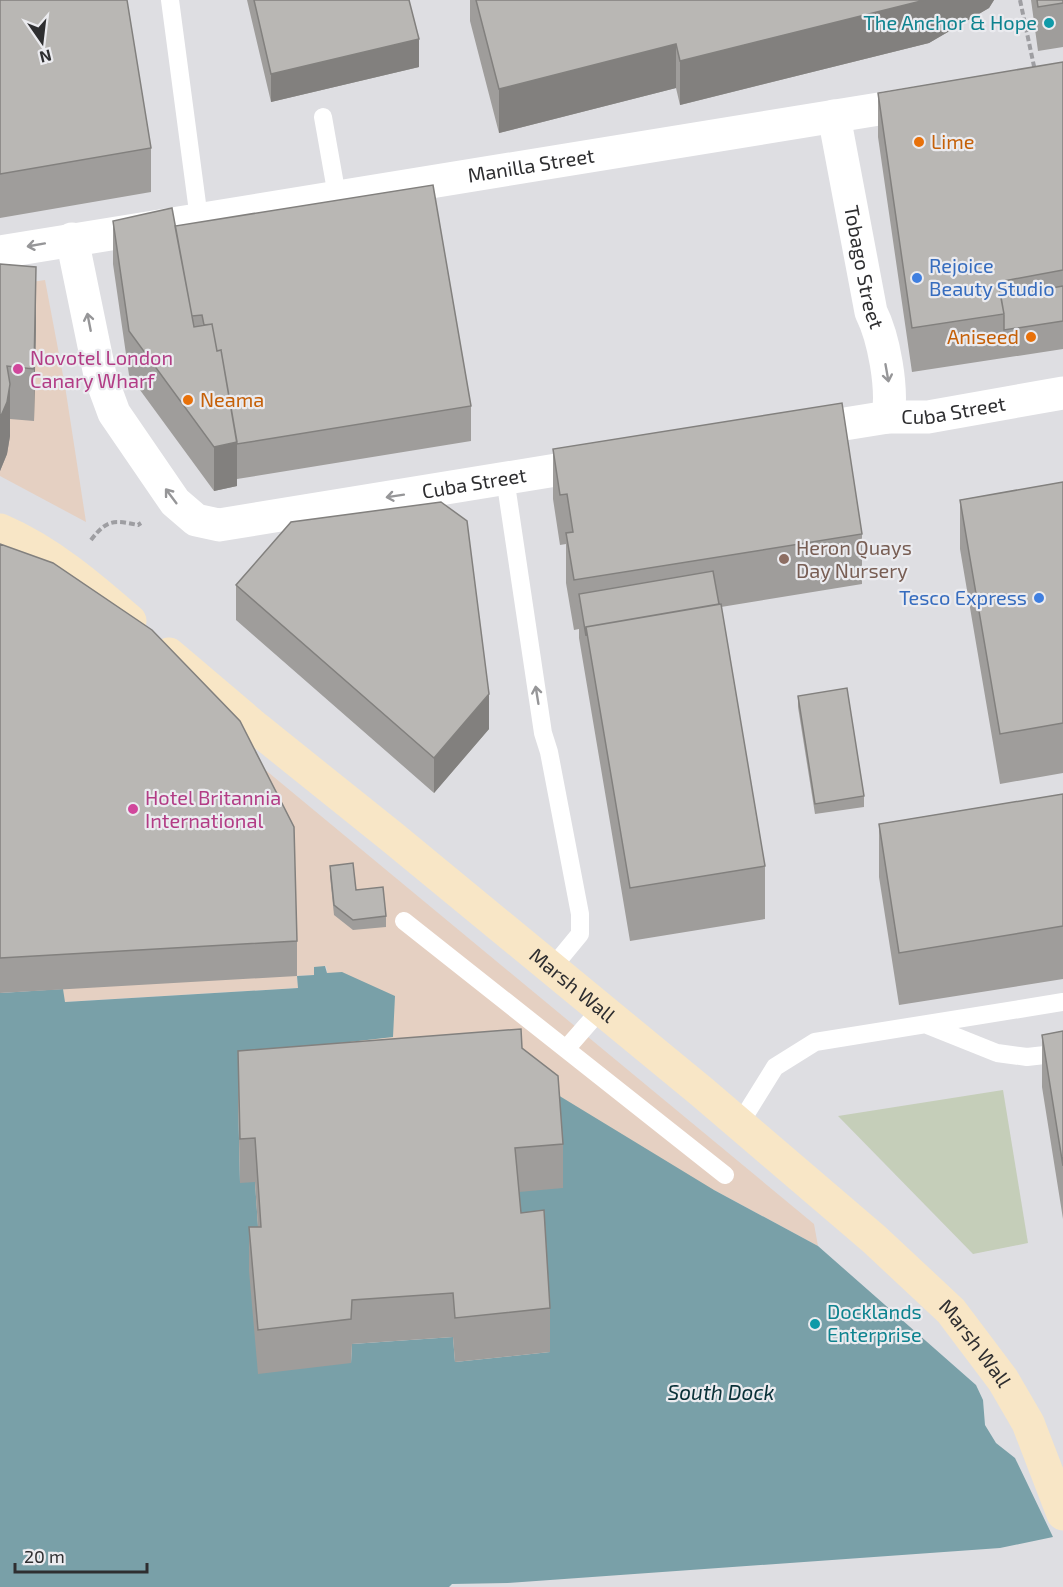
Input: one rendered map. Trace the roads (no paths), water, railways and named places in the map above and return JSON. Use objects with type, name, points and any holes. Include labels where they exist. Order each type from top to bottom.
[{"type":"street","name":"Manilla Street","points":[[0,252],[947,98]]},
{"type":"street","name":"Tobago Street","points":[[834,117],[871,312],[879,330],[891,401],[888,417]]},
{"type":"street","name":"Cuba Street","points":[[72,239],[100,375],[114,413],[175,502],[196,520],[219,525],[633,458]]},
{"type":"street","name":"Cuba Street","points":[[772,436],[888,417],[928,417],[1063,393]]},
{"type":"street","name":"Marsh Wall","points":[[0,530],[43,553],[71,582],[246,729],[552,968],[874,1239],[951,1311],[1003,1380],[1028,1423],[1063,1514]]},
{"type":"lane","points":[[170,0],[199,219]]},
{"type":"lane","points":[[323,117],[337,196]]},
{"type":"lane","points":[[505,478],[543,733],[549,752],[580,914],[580,934],[552,968]]},
{"type":"lane","points":[[404,921],[725,1175]]},
{"type":"lane","points":[[739,1125],[775,1067],[815,1042],[1063,1002]]},
{"type":"lane","points":[[566,1049],[601,1009]]},
{"type":"lane","points":[[926,1024],[997,1053],[1027,1057],[1063,1053]]},
{"type":"water","name":"South Dock","points":[[325,966],[327,973],[342,972],[395,996],[393,1037],[245,1054],[238,1095],[240,1182],[255,1182],[261,1271],[351,1363],[352,1344],[453,1337],[455,1362],[550,1352],[521,1256],[515,1192],[553,1092],[714,1190],[818,1246],[976,1385],[983,1400],[985,1425],[996,1443],[1015,1458],[1053,1537],[1000,1548],[508,1583],[452,1584],[449,1587],[0,1587],[0,993],[63,989],[65,1002],[298,988],[297,976],[314,975],[314,967]]},
{"type":"place","name":"The Anchor & Hope","points":[[1049,23]]},
{"type":"place","name":"Lime","points":[[919,142]]},
{"type":"place","name":"Rejoice Beauty Studio","points":[[917,278]]},
{"type":"place","name":"Aniseed","points":[[1031,337]]},
{"type":"place","name":"Novotel London Canary Wharf","points":[[18,369]]},
{"type":"place","name":"Neama","points":[[188,400]]},
{"type":"place","name":"Heron Quays Day Nursery","points":[[784,559]]},
{"type":"place","name":"Tesco Express","points":[[1039,598]]},
{"type":"place","name":"Hotel Britannia International","points":[[133,809]]},
{"type":"place","name":"Docklands Enterprise","points":[[815,1324]]}]
